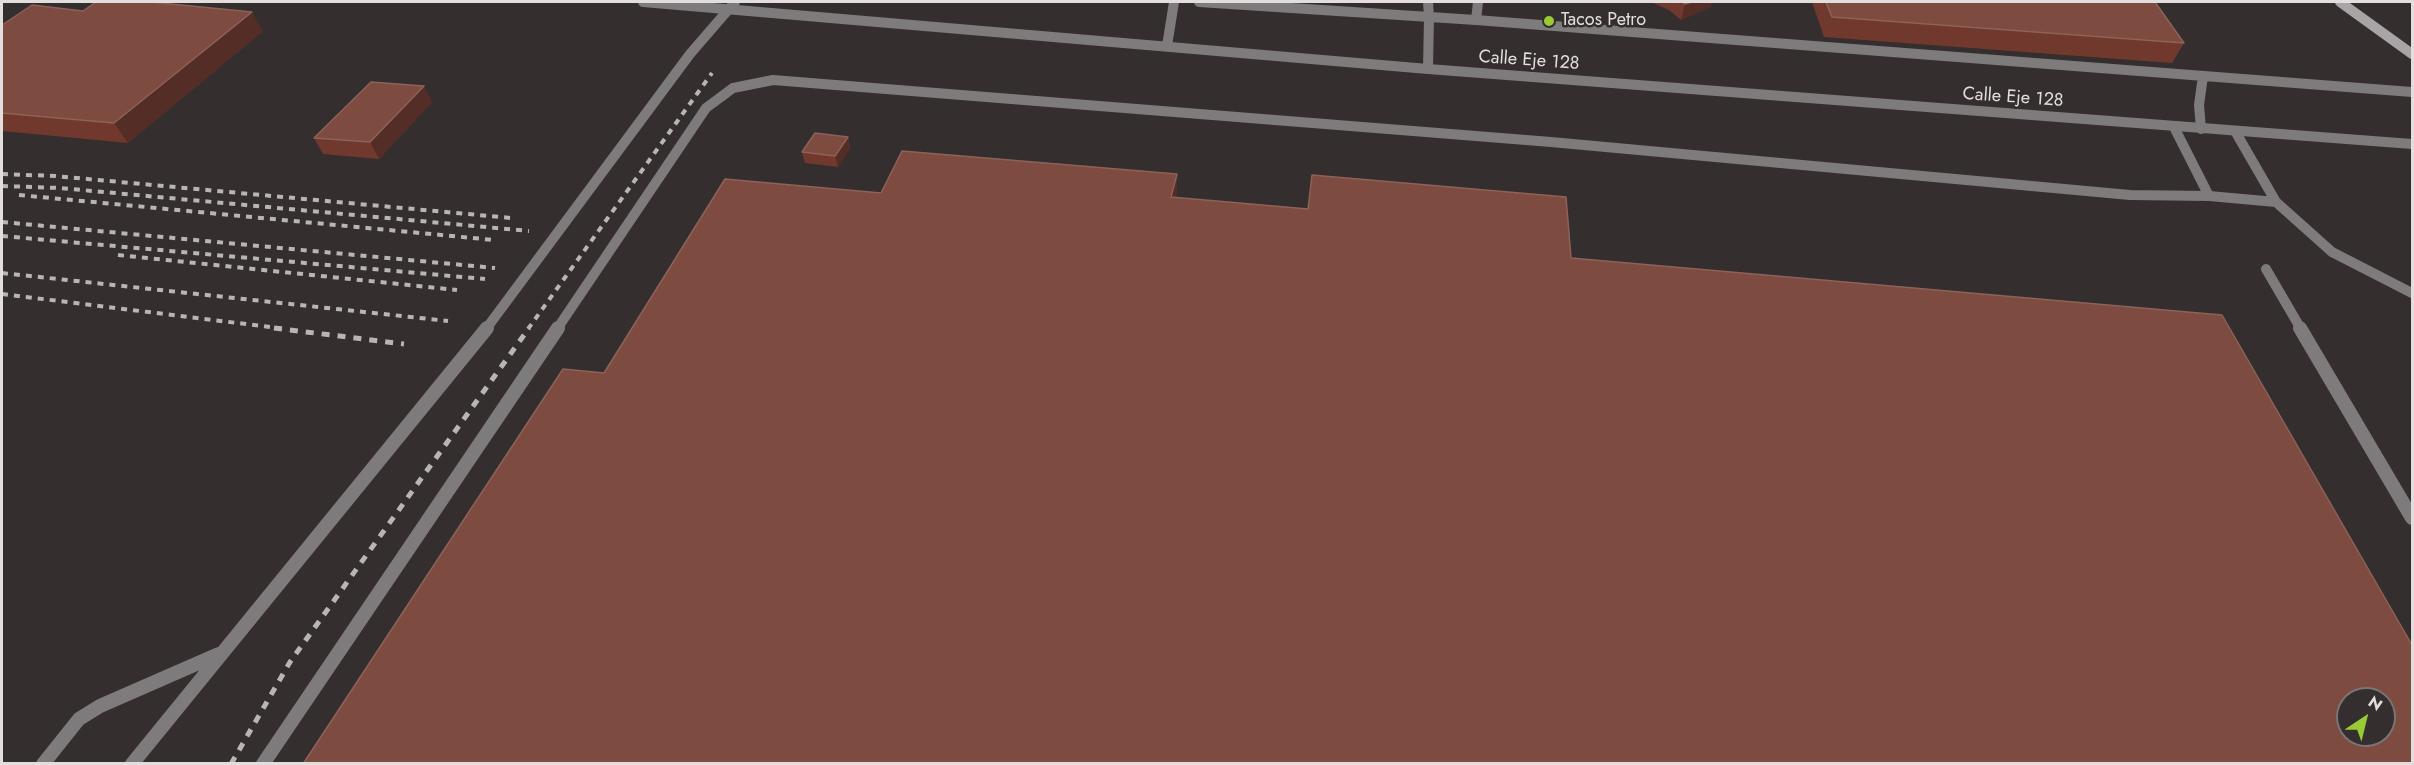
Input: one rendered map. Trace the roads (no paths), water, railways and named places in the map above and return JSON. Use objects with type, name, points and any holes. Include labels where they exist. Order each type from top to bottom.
[{"type":"street","name":"Calle Eje 128","points":[[643,2],[731,5],[1428,69],[2412,144]]},
{"type":"street","points":[[1167,46],[1174,2]]},
{"type":"street","name":"Calle Eje 128","points":[[1199,2],[1476,20],[2412,92]]},
{"type":"street","points":[[1428,2],[1428,69]]},
{"type":"street","points":[[1476,20],[1478,2]]},
{"type":"street","points":[[2340,2],[2412,54]]},
{"type":"street","points":[[132,764],[485,330],[690,54],[731,5]]},
{"type":"street","points":[[2201,129],[2199,105],[2203,76]]},
{"type":"street","points":[[263,764],[706,108],[733,88],[773,80],[1551,142],[2130,195],[2209,196],[2276,202]]},
{"type":"street","points":[[2174,127],[2209,196]]},
{"type":"street","points":[[2235,132],[2276,202],[2332,252],[2412,293]]},
{"type":"street","points":[[2266,269],[2412,518]]},
{"type":"street","points":[[43,764],[80,719],[100,706],[222,653]]},
{"type":"railway","points":[[528,329],[712,73]]},
{"type":"railway","points":[[2,174],[55,176],[511,218]]},
{"type":"railway","points":[[2,186],[60,188],[529,231]]},
{"type":"railway","points":[[19,195],[494,240]]},
{"type":"railway","points":[[2,222],[495,268]]},
{"type":"railway","points":[[2,236],[485,279]]},
{"type":"railway","points":[[118,255],[457,290]]},
{"type":"railway","points":[[2,273],[448,321]]},
{"type":"railway","points":[[2,294],[286,329]]},
{"type":"railway","points":[[274,328],[404,344]]},
{"type":"railway","points":[[231,764],[290,662],[529,328]]},
{"type":"place","name":"Tacos Petro","points":[[1549,21]]}]
